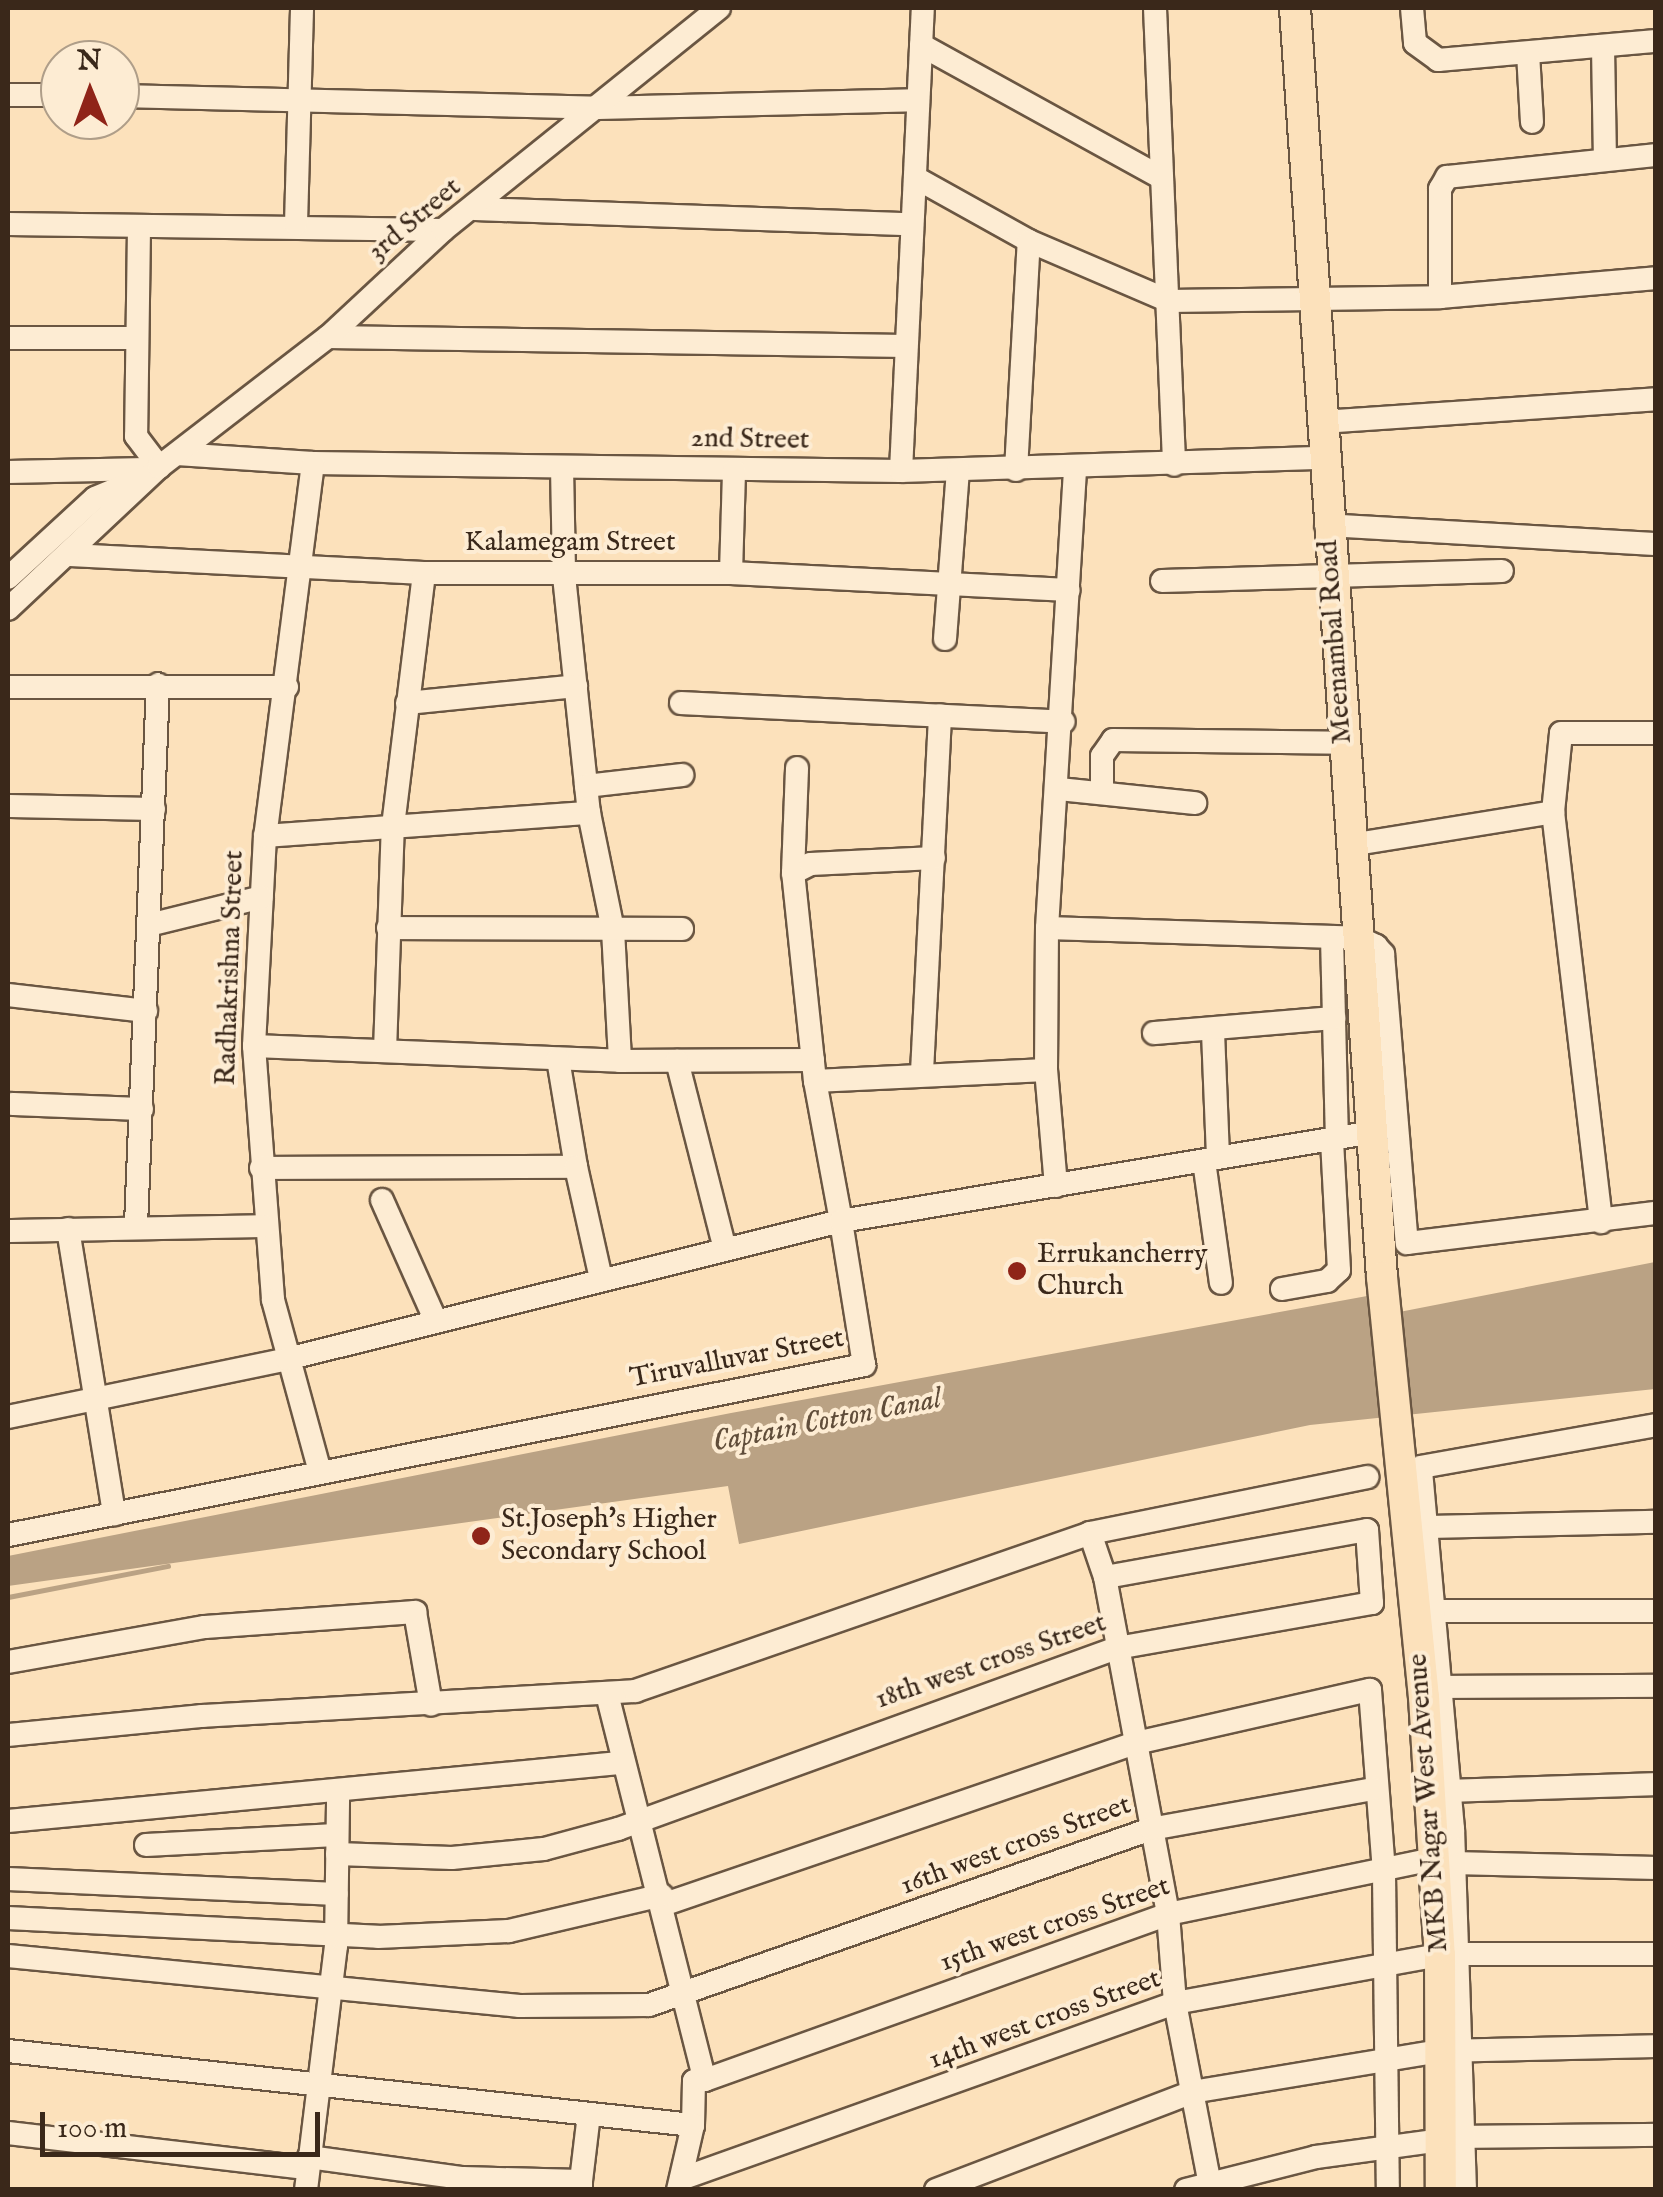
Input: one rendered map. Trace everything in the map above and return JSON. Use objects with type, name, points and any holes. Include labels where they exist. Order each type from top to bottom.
[{"type":"main road","name":"Meenambal Road","points":[[1295,8],[1319,301],[1326,524],[1350,845],[1346,938],[1372,1132],[1382,1277]]},
{"type":"main road","name":"MKB Nagar West Avenue","points":[[1382,1277],[1393,1418],[1443,1845],[1454,2139],[1441,2190]]},
{"type":"street","points":[[296,224],[295,98],[302,8]]},
{"type":"street","name":"3rd Street","points":[[8,609],[160,467],[328,336],[443,230],[475,209],[719,8]]},
{"type":"street","points":[[901,471],[909,224],[916,178],[916,100],[923,8]]},
{"type":"street","points":[[1154,8],[1174,465]]},
{"type":"street","points":[[1412,8],[1414,43],[1422,54],[1438,60],[1656,41]]},
{"type":"street","points":[[920,45],[1162,178]]},
{"type":"street","points":[[1603,47],[1606,159]]},
{"type":"street","points":[[1528,53],[1532,122]]},
{"type":"street","points":[[8,95],[40,95]]},
{"type":"street","points":[[140,96],[598,108],[916,100]]},
{"type":"street","points":[[1440,297],[1440,189],[1447,177],[1656,156]]},
{"type":"street","points":[[916,178],[1029,241],[1168,302],[1440,297],[1656,278]]},
{"type":"street","points":[[475,209],[909,224]]},
{"type":"street","points":[[8,224],[140,228],[296,224],[443,230]]},
{"type":"street","points":[[140,228],[136,436],[160,467]]},
{"type":"street","points":[[1016,470],[1029,241]]},
{"type":"street","points":[[328,336],[906,346]]},
{"type":"street","points":[[8,338],[136,338]]},
{"type":"street","points":[[1322,422],[1656,399]]},
{"type":"street","name":"2nd Street","points":[[8,472],[313,463],[734,470],[1075,470],[1324,458]]},
{"type":"street","name":"Radhakrishna Street","points":[[313,463],[265,836],[254,1046],[264,1226],[287,1359],[320,1472]]},
{"type":"street","name":"3rd Street","points":[[8,578],[95,498],[160,467]]},
{"type":"street","points":[[562,467],[564,576],[589,814],[613,930],[620,1062]]},
{"type":"street","points":[[731,573],[734,470]]},
{"type":"street","points":[[1056,1186],[1046,1070],[1047,928],[1064,722],[1075,470]]},
{"type":"street","points":[[945,639],[958,471]]},
{"type":"street","points":[[1326,524],[1656,544]]},
{"type":"street","name":"Kalamegam Street","points":[[70,554],[424,572],[564,576],[731,573],[950,580],[1069,590]]},
{"type":"street","points":[[1162,581],[1502,571]]},
{"type":"street","points":[[385,1051],[393,826],[424,572]]},
{"type":"street","points":[[136,1225],[158,684]]},
{"type":"street","points":[[8,687],[287,686]]},
{"type":"street","points":[[407,703],[576,686]]},
{"type":"street","points":[[681,703],[1064,722]]},
{"type":"street","points":[[922,1072],[940,714]]},
{"type":"street","points":[[1601,1222],[1554,812],[1561,733],[1656,732]]},
{"type":"street","points":[[1102,792],[1102,756],[1112,740],[1344,743]]},
{"type":"street","points":[[797,768],[793,873],[814,1070],[841,1220]]},
{"type":"street","points":[[586,786],[682,775]]},
{"type":"street","points":[[1059,790],[1196,803]]},
{"type":"street","points":[[8,806],[154,809]]},
{"type":"street","points":[[1350,845],[1554,812]]},
{"type":"street","points":[[265,836],[589,814]]},
{"type":"street","points":[[793,873],[810,864],[934,858]]},
{"type":"street","points":[[149,926],[262,897]]},
{"type":"street","points":[[388,928],[682,929]]},
{"type":"street","points":[[1047,928],[1346,938],[1382,954],[1407,1243],[1601,1222],[1656,1212]]},
{"type":"street","points":[[1282,1289],[1327,1281],[1339,1270],[1334,1018],[1346,938]]},
{"type":"street","points":[[8,996],[146,1012]]},
{"type":"street","points":[[1154,1033],[1214,1032],[1334,1018]]},
{"type":"street","points":[[1214,1032],[1211,1160],[1221,1283]]},
{"type":"street","points":[[254,1046],[620,1062],[677,1061],[814,1070],[1046,1070]]},
{"type":"street","points":[[558,1059],[576,1167],[601,1279]]},
{"type":"street","points":[[677,1061],[725,1249]]},
{"type":"street","points":[[12,1104],[142,1109]]},
{"type":"street","points":[[8,1417],[96,1402],[287,1359],[434,1317],[841,1220],[1372,1132]]},
{"type":"street","points":[[260,1168],[576,1167]]},
{"type":"street","points":[[382,1200],[434,1317]]},
{"type":"street","name":"Tiruvalluvar Street","points":[[8,1536],[864,1365],[841,1220]]},
{"type":"street","points":[[8,1231],[136,1225],[264,1226]]},
{"type":"street","points":[[68,1228],[114,1514]]},
{"type":"street","points":[[1443,1845],[1450,1791],[1437,1610],[1421,1467],[1656,1425]]},
{"type":"street","points":[[8,1735],[61,1726],[635,1691],[1090,1533],[1367,1477]]},
{"type":"street","points":[[1429,1527],[1656,1522]]},
{"type":"street","name":"18th west cross Street","points":[[146,1845],[337,1845],[490,1856],[544,1849],[1117,1648],[1372,1603],[1367,1530],[1105,1577]]},
{"type":"street","points":[[1090,1533],[1105,1577],[1168,1914],[1174,2003],[1210,2185]]},
{"type":"street","points":[[1437,1610],[1656,1612]]},
{"type":"street","points":[[8,1662],[204,1628],[415,1612],[431,1704]]},
{"type":"street","points":[[1443,1686],[1656,1686]]},
{"type":"street","points":[[8,1918],[336,1935],[509,1931],[663,1899],[1136,1743],[1370,1690],[1373,1789],[1384,1874],[1382,1966],[1388,2190]]},
{"type":"street","points":[[607,1694],[619,1764],[640,1818],[663,1899],[705,2080],[694,2081],[693,2126],[679,2184]]},
{"type":"street","points":[[8,1821],[338,1794],[619,1764]]},
{"type":"street","points":[[1450,1791],[1656,1784]]},
{"type":"street","name":"16th west cross Street","points":[[8,1956],[170,1975],[330,1983],[592,2009],[649,2005],[1151,1829],[1373,1789]]},
{"type":"street","points":[[308,2172],[336,1935],[338,1794]]},
{"type":"street","name":"15th west cross Street","points":[[705,2080],[1168,1914],[1384,1874],[1443,1845],[1656,1868]]},
{"type":"street","points":[[8,1879],[336,1894]]},
{"type":"street","name":"14th west cross Street","points":[[679,2184],[1174,2003],[1450,1954],[1656,1954]]},
{"type":"street","points":[[936,2190],[1192,2092],[1451,2052],[1656,2046]]},
{"type":"street","points":[[8,2051],[693,2126]]},
{"type":"street","points":[[8,2133],[308,2172],[581,2185],[590,2114]]},
{"type":"street","points":[[1186,2190],[1387,2148],[1454,2139],[1656,2135]]},
{"type":"street","points":[[1454,2139],[1466,2190]]},
{"type":"water","points":[[1655,1262],[1655,1389],[1310,1425],[739,1544],[728,1486],[8,1586],[8,1556],[731,1413],[1378,1294],[1384,1315]]},
{"type":"waterway","name":"Captain Cotton Canal","points":[[8,1597],[168,1566]]},
{"type":"place","name":"Errukancherry Church","points":[[1017,1271]]},
{"type":"place","name":"St.Joseph's Higher Secondary School","points":[[481,1536]]}]
